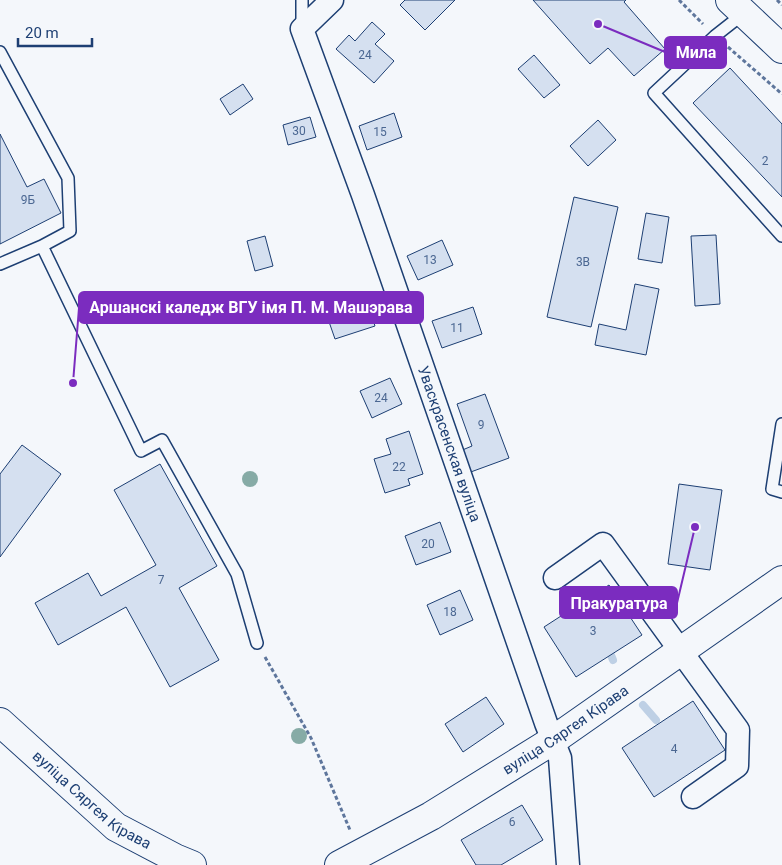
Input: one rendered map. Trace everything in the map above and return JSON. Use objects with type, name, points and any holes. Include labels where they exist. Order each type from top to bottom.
[{"type":"street","points":[[302,29],[332,0]]},
{"type":"street","points":[[737,7],[782,49]]},
{"type":"street","name":"Уваскрасенская вуліца","points":[[302,29],[363,195],[552,741],[560,758],[568,865]]},
{"type":"street","points":[[555,578],[603,544],[738,730],[737,766],[693,797]]},
{"type":"street","name":"вуліца Сяргея Кірава","points":[[339,865],[431,816],[552,741],[630,688],[679,650],[782,580]]},
{"type":"street","name":"вуліца Сяргея Кірава","points":[[0,722],[116,827],[192,865]]},
{"type":"lane","points":[[302,0],[302,29]]},
{"type":"lane","points":[[737,7],[715,36],[654,93],[782,236]]},
{"type":"lane","points":[[0,52],[68,178],[70,231],[42,246],[0,264]]},
{"type":"lane","points":[[42,246],[141,451],[162,440],[237,574],[256,643]]},
{"type":"lane","points":[[782,424],[772,489],[782,492]]},
{"type":"path","points":[[777,0],[782,5]]},
{"type":"path","points":[[256,643],[311,738],[353,836]]},
{"type":"building","points":[[405,0],[455,0],[425,30],[400,5]]},
{"type":"building","points":[[533,0],[626,0],[624,2],[665,49],[634,76],[608,48],[590,64]]},
{"type":"building","points":[[372,22],[385,34],[375,44],[394,61],[374,83],[336,49],[349,35],[355,41]]},
{"type":"building","points":[[534,55],[560,85],[544,98],[518,69]]},
{"type":"building","points":[[730,68],[782,124],[782,197],[693,103]]},
{"type":"building","points":[[243,84],[253,99],[230,115],[220,99]]},
{"type":"building","points":[[394,113],[402,137],[367,150],[359,126]]},
{"type":"building","points":[[310,117],[316,137],[288,145],[283,125]]},
{"type":"building","points":[[598,120],[616,140],[588,166],[570,146]]},
{"type":"building","points":[[0,134],[27,187],[44,179],[61,213],[0,244]]},
{"type":"building","points":[[574,197],[618,207],[591,327],[547,317]]},
{"type":"building","points":[[646,213],[669,217],[662,263],[638,259]]},
{"type":"building","points":[[716,235],[720,304],[695,306],[691,236]]},
{"type":"building","points":[[265,236],[273,266],[255,271],[247,241]]},
{"type":"building","points":[[442,240],[453,265],[418,280],[407,256]]},
{"type":"building","points":[[635,284],[659,289],[646,355],[595,345],[599,324],[626,330]]},
{"type":"building","points":[[367,303],[375,326],[335,339],[327,316]]},
{"type":"building","points":[[473,307],[482,334],[442,348],[432,321]]},
{"type":"building","points":[[390,378],[402,404],[372,418],[360,391]]},
{"type":"building","points":[[485,394],[509,458],[468,473],[460,451],[472,446],[457,404]]},
{"type":"building","points":[[409,431],[423,474],[408,479],[410,485],[385,493],[374,459],[391,454],[386,439]]},
{"type":"building","points":[[22,445],[61,474],[0,557],[0,474]]},
{"type":"building","points":[[160,464],[217,566],[179,588],[219,660],[170,687],[126,607],[58,645],[35,603],[88,573],[101,596],[156,565],[114,490]]},
{"type":"building","points":[[679,484],[722,490],[710,570],[668,564]]},
{"type":"building","points":[[440,522],[451,552],[416,565],[405,536]]},
{"type":"building","points":[[609,585],[642,635],[576,677],[544,627]]},
{"type":"building","points":[[460,590],[473,620],[440,635],[427,605]]},
{"type":"building","points":[[486,697],[504,724],[463,752],[445,724]]},
{"type":"building","points":[[693,701],[725,750],[654,797],[622,748]]},
{"type":"building","points":[[522,805],[543,840],[501,865],[476,865],[461,840]]},
{"type":"waterway","points":[[611,655],[613,660]]},
{"type":"waterway","points":[[643,705],[656,720]]},
{"type":"place","name":"Мила","points":[[598,24]]},
{"type":"place","name":"Аршанскі каледж ВГУ імя П. М. Машэрава","points":[[73,383]]},
{"type":"place","name":"Пракуратура","points":[[695,527]]}]
